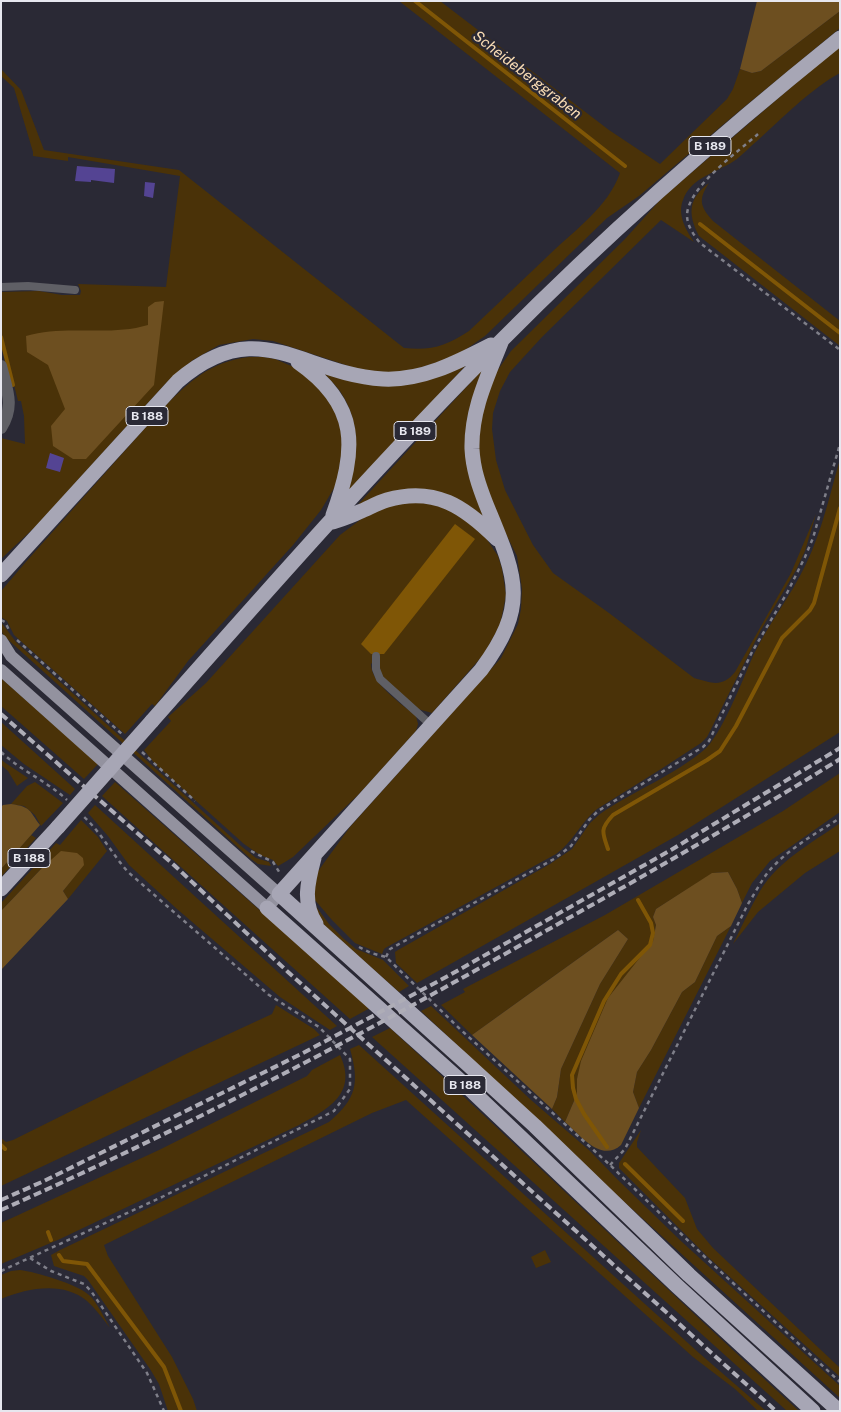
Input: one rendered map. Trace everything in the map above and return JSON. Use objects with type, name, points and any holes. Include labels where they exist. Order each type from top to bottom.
[{"type":"highway","name":"B 189","points":[[330,523],[417,428],[502,340],[645,202],[840,38]]},
{"type":"highway","points":[[287,354],[351,373],[369,377],[398,379],[429,373],[502,340]]},
{"type":"highway","points":[[502,340],[475,409],[472,429],[472,450],[477,482],[502,544]]},
{"type":"highway","name":"B 188","points":[[1,575],[178,381],[206,361],[235,350],[260,348],[287,354],[314,372],[327,385],[337,400],[348,427],[350,442],[343,487],[330,523],[1,889]]},
{"type":"highway","name":"B 188","points":[[330,523],[387,500],[418,496],[451,503],[467,512],[502,544],[512,572],[514,605],[503,638],[485,664],[283,890],[320,931],[493,1087],[689,1275],[839,1411]]},
{"type":"highway","points":[[315,854],[308,882],[307,903],[312,918],[320,931]]},
{"type":"highway","name":"B 188","points":[[267,908],[473,1092],[677,1286],[813,1411]]},
{"type":"main road","name":"B 188","points":[[1,670],[267,908],[283,890],[10,656],[6,637]]},
{"type":"street","points":[[1,366],[10,401],[6,420],[1,428]]},
{"type":"lane","points":[[1,287],[28,286],[75,290]]},
{"type":"lane","points":[[376,656],[376,670],[380,679],[432,725]]},
{"type":"path","points":[[758,134],[698,188],[690,201],[687,216],[690,228],[700,243],[840,350]]},
{"type":"path","points":[[386,957],[390,949],[554,860],[571,846],[589,820],[598,811],[703,747],[709,741],[752,652],[787,593],[805,557],[813,538],[840,444]]},
{"type":"path","points":[[1,620],[5,622],[6,637]]},
{"type":"path","points":[[16,639],[129,740]]},
{"type":"path","points":[[136,746],[199,805]]},
{"type":"path","points":[[1,752],[8,759],[68,801]]},
{"type":"path","points":[[1,1270],[162,1197],[301,1129],[334,1111],[350,1089],[350,1059],[319,1027],[269,995],[128,872],[116,859],[100,834],[81,813]]},
{"type":"path","points":[[610,1165],[625,1149],[759,885],[780,860],[798,845],[840,818]]},
{"type":"path","points":[[250,851],[273,862],[283,890]]},
{"type":"path","points":[[355,945],[371,953],[386,957],[455,1024],[610,1165],[707,1259],[840,1382]]},
{"type":"path","points":[[30,1258],[51,1271],[84,1284],[91,1291],[147,1373],[164,1411]]},
{"type":"shaded area","points":[[399,1],[440,1],[609,130],[660,164],[727,99],[733,89],[740,69],[752,73],[761,71],[840,11],[840,28],[639,196],[607,218],[485,336],[455,357],[402,373],[364,371],[273,341],[253,339],[219,345],[193,360],[166,383],[36,526],[1,559],[1,438],[25,444],[24,416],[21,401],[18,401],[1,332],[1,292],[39,291],[62,295],[80,295],[81,291],[78,284],[166,287],[180,176],[68,157],[68,161],[33,156],[14,88],[1,76],[1,69],[21,90],[44,150],[179,170],[404,348],[430,348],[445,344],[469,331],[590,217],[608,197],[620,173]]},
{"type":"shaded area","points":[[757,1],[840,1],[840,11],[761,71],[752,73],[740,69]]},
{"type":"shaded area","points":[[840,47],[840,73],[807,96],[737,159],[705,176],[687,192],[681,206],[681,211],[685,227],[694,242],[661,220],[542,337],[510,372],[500,391],[493,413],[492,429],[496,460],[505,490],[533,545],[553,573],[694,678],[716,683],[726,680],[735,672],[791,573],[816,514],[805,551],[796,570],[761,630],[707,737],[701,743],[597,809],[556,854],[387,947],[382,954],[355,943],[314,899],[316,874],[350,827],[501,658],[518,624],[522,589],[517,556],[494,510],[478,460],[479,416],[495,374],[511,351],[625,239],[662,198]]},
{"type":"shaded area","points":[[709,183],[703,194],[702,203],[713,221],[840,321],[840,346],[699,236],[693,220],[692,207],[697,194]]},
{"type":"shaded area","points":[[164,301],[154,385],[86,459],[73,459],[53,446],[51,426],[65,409],[48,365],[27,352],[26,336],[56,331],[118,330],[148,325],[148,307],[155,302]]},
{"type":"shaded area","points":[[249,357],[275,359],[303,371],[330,399],[344,436],[337,483],[321,510],[293,545],[188,661],[155,706],[152,704],[125,734],[14,635],[7,621],[1,617],[2,590],[173,398],[192,381],[212,368],[223,363]]},
{"type":"shaded area","points":[[467,364],[343,498],[355,457],[355,430],[347,404],[340,391],[319,368],[362,382]]},
{"type":"shaded area","points":[[484,368],[467,419],[484,518],[443,495],[353,510]]},
{"type":"shaded area","points":[[840,459],[840,732],[678,835],[417,983],[396,963],[395,952],[550,864],[572,849],[590,823],[600,814],[679,768],[711,743],[731,706],[759,644],[794,587],[812,551]]},
{"type":"shaded area","points":[[418,502],[447,507],[482,532],[498,556],[506,595],[500,625],[484,654],[432,713],[418,709],[382,679],[378,661],[374,661],[371,664],[376,679],[382,686],[416,716],[418,724],[416,731],[359,794],[293,857],[278,866],[273,860],[260,855],[244,844],[155,764],[144,750],[171,721],[168,717],[206,683],[340,535],[364,517],[393,504]]},
{"type":"shaded area","points":[[455,524],[475,539],[384,654],[371,654],[361,644]]},
{"type":"shaded area","points":[[1,622],[16,642],[241,846],[256,858],[269,862],[271,866],[258,864],[251,859],[4,636],[1,630]]},
{"type":"shaded area","points":[[1,678],[98,764],[84,779],[1,706]]},
{"type":"shaded area","points":[[1,722],[75,789],[70,795],[24,764],[1,745]]},
{"type":"shaded area","points":[[1,759],[28,778],[17,786],[8,771],[1,765]]},
{"type":"shaded area","points":[[840,773],[840,812],[770,861],[752,883],[742,903],[728,872],[713,873],[656,909],[653,917],[656,925],[653,941],[577,1079],[577,1094],[565,1122],[552,1109],[557,1097],[561,1069],[600,984],[628,939],[618,930],[472,1035],[441,1005],[465,992],[463,989],[605,915],[783,811]]},
{"type":"shaded area","points":[[35,782],[63,803],[41,826],[35,815],[24,806],[11,804],[27,786]]},
{"type":"shaded area","points":[[115,782],[370,1008],[350,1019],[102,796]]},
{"type":"shaded area","points":[[11,804],[27,808],[40,825],[1,869],[1,807]]},
{"type":"shaded area","points":[[95,805],[337,1026],[330,1030],[280,997],[177,909],[129,865],[88,813]]},
{"type":"shaded area","points":[[81,820],[98,837],[107,851],[68,899],[63,891],[83,865],[42,868],[1,911],[1,903],[56,843],[60,845]]},
{"type":"shaded area","points":[[840,823],[840,851],[805,873],[758,912],[733,944],[756,897],[767,880],[796,853]]},
{"type":"shaded area","points":[[31,835],[36,838],[1,877],[1,869]]},
{"type":"shaded area","points":[[61,851],[77,853],[83,858],[84,865],[63,891],[68,899],[1,970],[1,911]]},
{"type":"shaded area","points":[[728,872],[742,903],[731,926],[717,936],[695,982],[682,992],[637,1072],[633,1092],[639,1108],[621,1145],[613,1150],[598,1149],[584,1140],[565,1122],[577,1094],[577,1079],[581,1061],[608,998],[653,941],[656,925],[653,917],[656,909],[712,873]]},
{"type":"shaded area","points":[[315,905],[329,924],[344,939],[356,949],[383,960],[409,986],[399,992],[326,927],[320,920]]},
{"type":"shaded area","points":[[731,926],[639,1108],[633,1092],[637,1072],[682,992],[695,982],[717,936]]},
{"type":"shaded area","points":[[618,930],[628,939],[600,984],[561,1069],[557,1097],[552,1109],[472,1035]]},
{"type":"shaded area","points":[[276,1005],[314,1029],[320,1035],[1,1186],[1,1138],[6,1142],[13,1140],[190,1052],[272,1014]]},
{"type":"shaded area","points":[[431,1006],[531,1100],[590,1151],[682,1242],[840,1386],[840,1398],[598,1178],[421,1011]]},
{"type":"shaded area","points":[[390,1028],[799,1411],[787,1411],[372,1037]]},
{"type":"shaded area","points":[[359,1045],[699,1353],[766,1411],[758,1411],[735,1389],[693,1357],[406,1100],[372,1113],[104,1245],[108,1256],[172,1357],[197,1411],[168,1411],[159,1384],[150,1369],[88,1280],[84,1276],[54,1266],[51,1255],[329,1122],[345,1106],[350,1098],[355,1081],[355,1072],[350,1049]]},
{"type":"shaded area","points":[[340,1055],[345,1069],[343,1090],[337,1099],[320,1113],[299,1125],[60,1239],[1,1264],[1,1223],[159,1150],[307,1076],[312,1070]]},
{"type":"shaded area","points":[[641,1130],[637,1147],[685,1198],[697,1229],[713,1248],[840,1368],[840,1377],[708,1257],[619,1168],[619,1163]]},
{"type":"shaded area","points":[[545,1250],[551,1262],[536,1268],[531,1257]]},
{"type":"shaded area","points":[[20,1270],[56,1279],[83,1291],[95,1302],[110,1328],[87,1301],[67,1291],[45,1288],[22,1292],[1,1299],[1,1275]]},
{"type":"building","points":[[77,166],[115,169],[114,183],[91,180],[91,182],[75,181]]},
{"type":"building","points":[[145,182],[155,183],[153,198],[144,196]]},
{"type":"building","points":[[50,453],[64,458],[60,472],[46,468]]},
{"type":"waterway","name":"Scheideberggraben","points":[[415,1],[625,166]]},
{"type":"waterway","name":"Scheideberggraben","points":[[700,224],[840,333]]},
{"type":"waterway","points":[[1,337],[13,385]]},
{"type":"waterway","points":[[608,849],[603,831],[613,815],[720,751],[736,726],[782,638],[810,610],[814,603],[840,508]]},
{"type":"waterway","points":[[607,1147],[576,1099],[572,1075],[604,1001],[621,974],[650,945],[653,933],[651,923],[638,900]]},
{"type":"waterway","points":[[1,1145],[5,1149]]},
{"type":"waterway","points":[[625,1164],[683,1221]]},
{"type":"waterway","points":[[48,1232],[51,1240]]},
{"type":"waterway","points":[[59,1255],[63,1261],[87,1264],[164,1367],[181,1411]]},
{"type":"railway","points":[[1,714],[175,866],[288,972],[776,1411]]},
{"type":"railway","points":[[1,1200],[44,1181],[303,1053],[448,976],[671,850],[840,748]]},
{"type":"railway","points":[[1,1210],[207,1113],[409,1007],[654,869],[840,759]]}]
